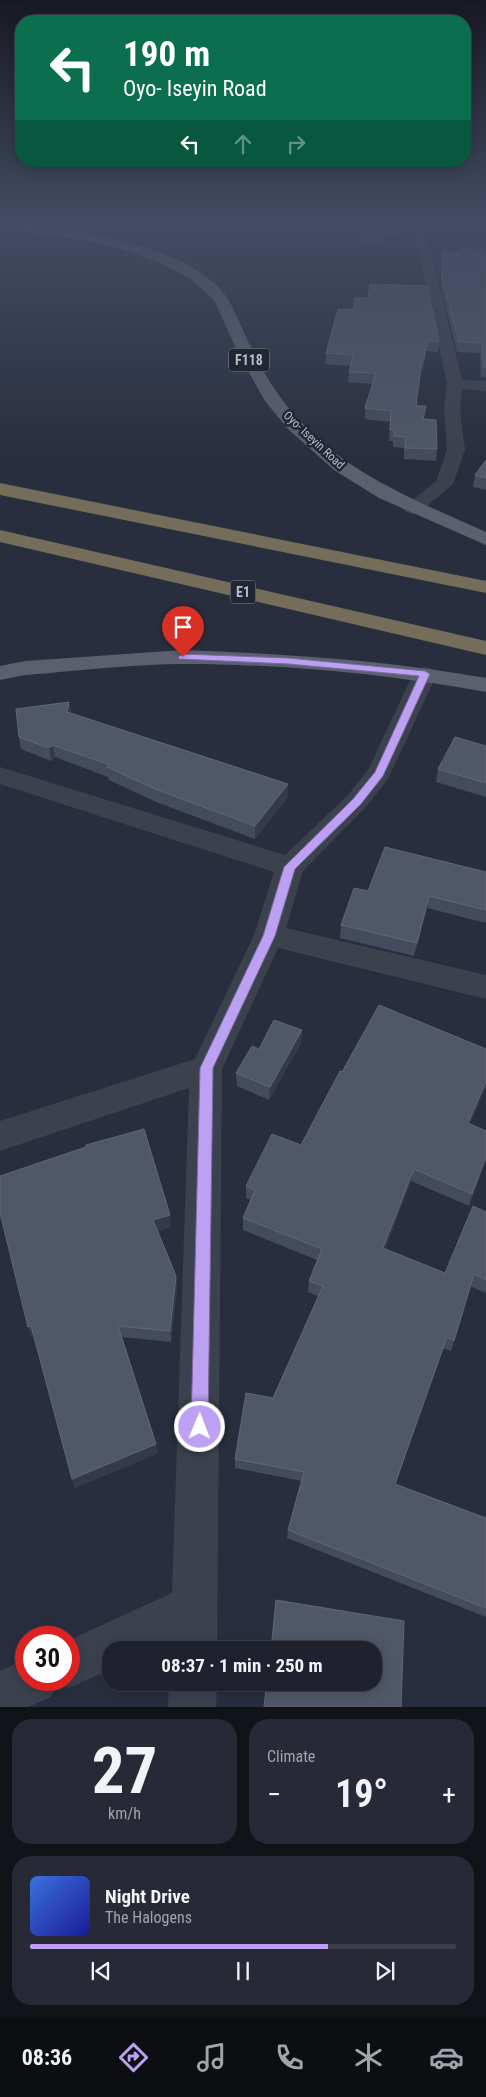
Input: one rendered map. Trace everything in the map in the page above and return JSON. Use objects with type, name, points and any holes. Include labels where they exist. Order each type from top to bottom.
[{"type":"highway","points":[[0,489],[486,587]]},
{"type":"highway","name":"E1","points":[[0,536],[486,648]]},
{"type":"main road","name":"Oyo- Iseyin Road","points":[[222,302],[247,356],[271,398],[294,425],[340,466],[386,494],[413,508],[486,539]]},
{"type":"main road","points":[[0,673],[26,668],[183,657],[288,661],[425,674],[486,686]]},
{"type":"street","points":[[413,508],[444,484],[456,450],[452,410],[455,384],[437,302]]},
{"type":"street","points":[[455,384],[486,386]]},
{"type":"street","points":[[194,1641],[206,1068],[269,936],[290,867],[357,801],[379,773],[425,674]]},
{"type":"street","points":[[0,775],[290,867]]},
{"type":"street","points":[[269,936],[486,987]]},
{"type":"street","points":[[0,1136],[206,1068]]},
{"type":"street","points":[[80,1659],[196,1606]]},
{"type":"street","points":[[0,1696],[15,1689]]},
{"type":"street","points":[[192,1707],[193,1691]]},
{"type":"building","points":[[354,302],[430,302],[439,341],[427,341],[424,359],[422,359],[416,406],[426,406],[423,419],[436,420],[437,449],[405,448],[406,437],[394,436],[394,430],[390,430],[391,411],[365,408],[376,373],[349,372],[353,355],[326,353],[338,309],[353,310]]},
{"type":"building","points":[[448,302],[486,302],[486,367],[483,367],[482,343],[459,342]]},
{"type":"building","points":[[486,460],[486,478],[475,475]]},
{"type":"building","points":[[69,702],[67,712],[288,784],[255,826],[155,789],[107,767],[110,765],[53,745],[49,748],[19,737],[16,709]]},
{"type":"building","points":[[455,737],[486,746],[486,783],[438,769]]},
{"type":"building","points":[[385,847],[486,872],[486,910],[429,896],[417,943],[341,925],[354,888],[368,891]]},
{"type":"building","points":[[379,1005],[486,1049],[486,1082],[468,1123],[486,1131],[486,1157],[472,1194],[414,1169],[383,1248],[445,1273],[473,1206],[486,1212],[486,1280],[474,1274],[454,1341],[447,1337],[395,1484],[486,1518],[486,1608],[288,1530],[304,1472],[235,1459],[246,1393],[273,1398],[323,1286],[309,1281],[322,1249],[243,1218],[255,1190],[246,1186],[272,1134],[301,1145],[340,1071],[342,1072]]},
{"type":"building","points":[[274,1020],[302,1030],[270,1087],[236,1073],[252,1046],[259,1049]]},
{"type":"building","points":[[144,1129],[170,1215],[153,1220],[176,1276],[170,1331],[118,1326],[156,1444],[72,1479],[31,1326],[28,1327],[0,1213],[0,1176],[86,1147],[86,1145]]},
{"type":"building","points":[[276,1600],[404,1621],[401,1707],[264,1707],[266,1691],[382,1691],[382,1641],[272,1641]]},
{"type":"route","points":[[183,657],[288,661],[425,674],[379,773],[357,801],[290,867],[269,936],[206,1068],[200,1427]]}]
